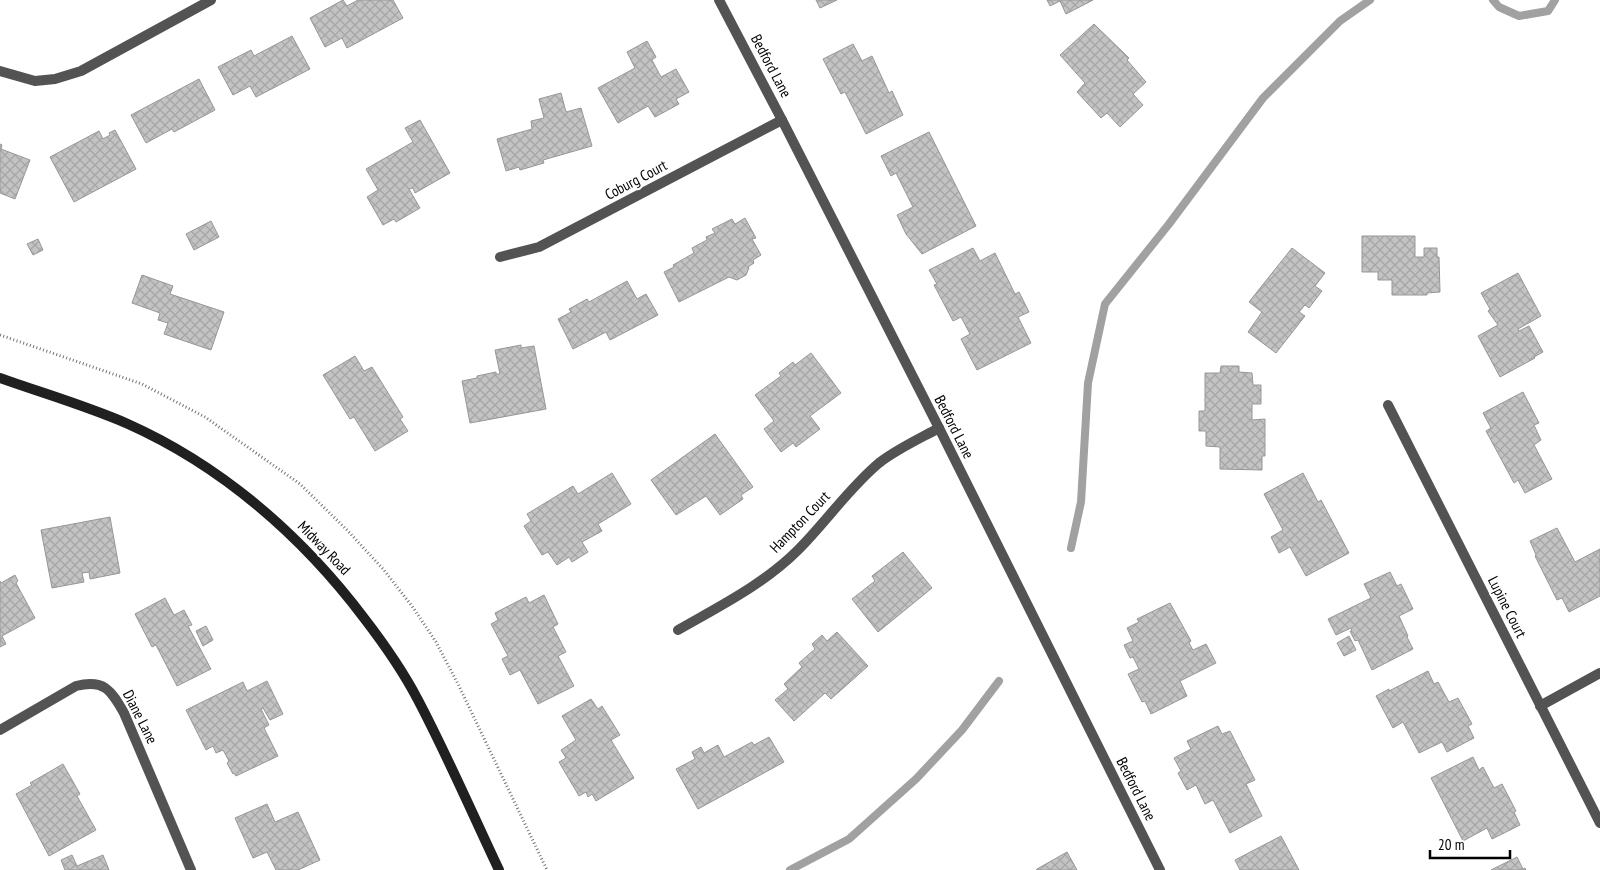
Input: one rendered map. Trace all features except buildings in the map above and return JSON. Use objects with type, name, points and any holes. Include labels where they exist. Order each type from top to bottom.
[{"type":"main road","name":"Midway Road","points":[[0,378],[127,424],[157,439],[213,472],[293,536],[343,590],[387,648],[418,699],[499,870]]},
{"type":"street","points":[[0,71],[36,81],[55,79],[81,71],[210,0]]},
{"type":"street","name":"Bedford Lane","points":[[719,0],[782,120],[1160,870]]},
{"type":"street","name":"Coburg Court","points":[[500,257],[538,247],[782,120]]},
{"type":"street","name":"Lupine Court","points":[[1388,405],[1600,823]]},
{"type":"street","name":"Hampton Court","points":[[678,630],[738,596],[768,575],[798,550],[847,495],[880,463],[938,428]]},
{"type":"street","points":[[1540,706],[1600,673]]},
{"type":"street","name":"Diane Lane","points":[[0,730],[76,686],[89,683],[102,685],[112,693],[124,713],[191,870]]},
{"type":"waterway","points":[[1071,548],[1081,502],[1088,383],[1105,304],[1169,224],[1263,98],[1340,21],[1370,0]]},
{"type":"waterway","points":[[1493,0],[1499,7],[1519,16],[1548,11],[1555,0]]},
{"type":"waterway","points":[[790,870],[849,839],[916,779],[962,730],[999,681]]}]
